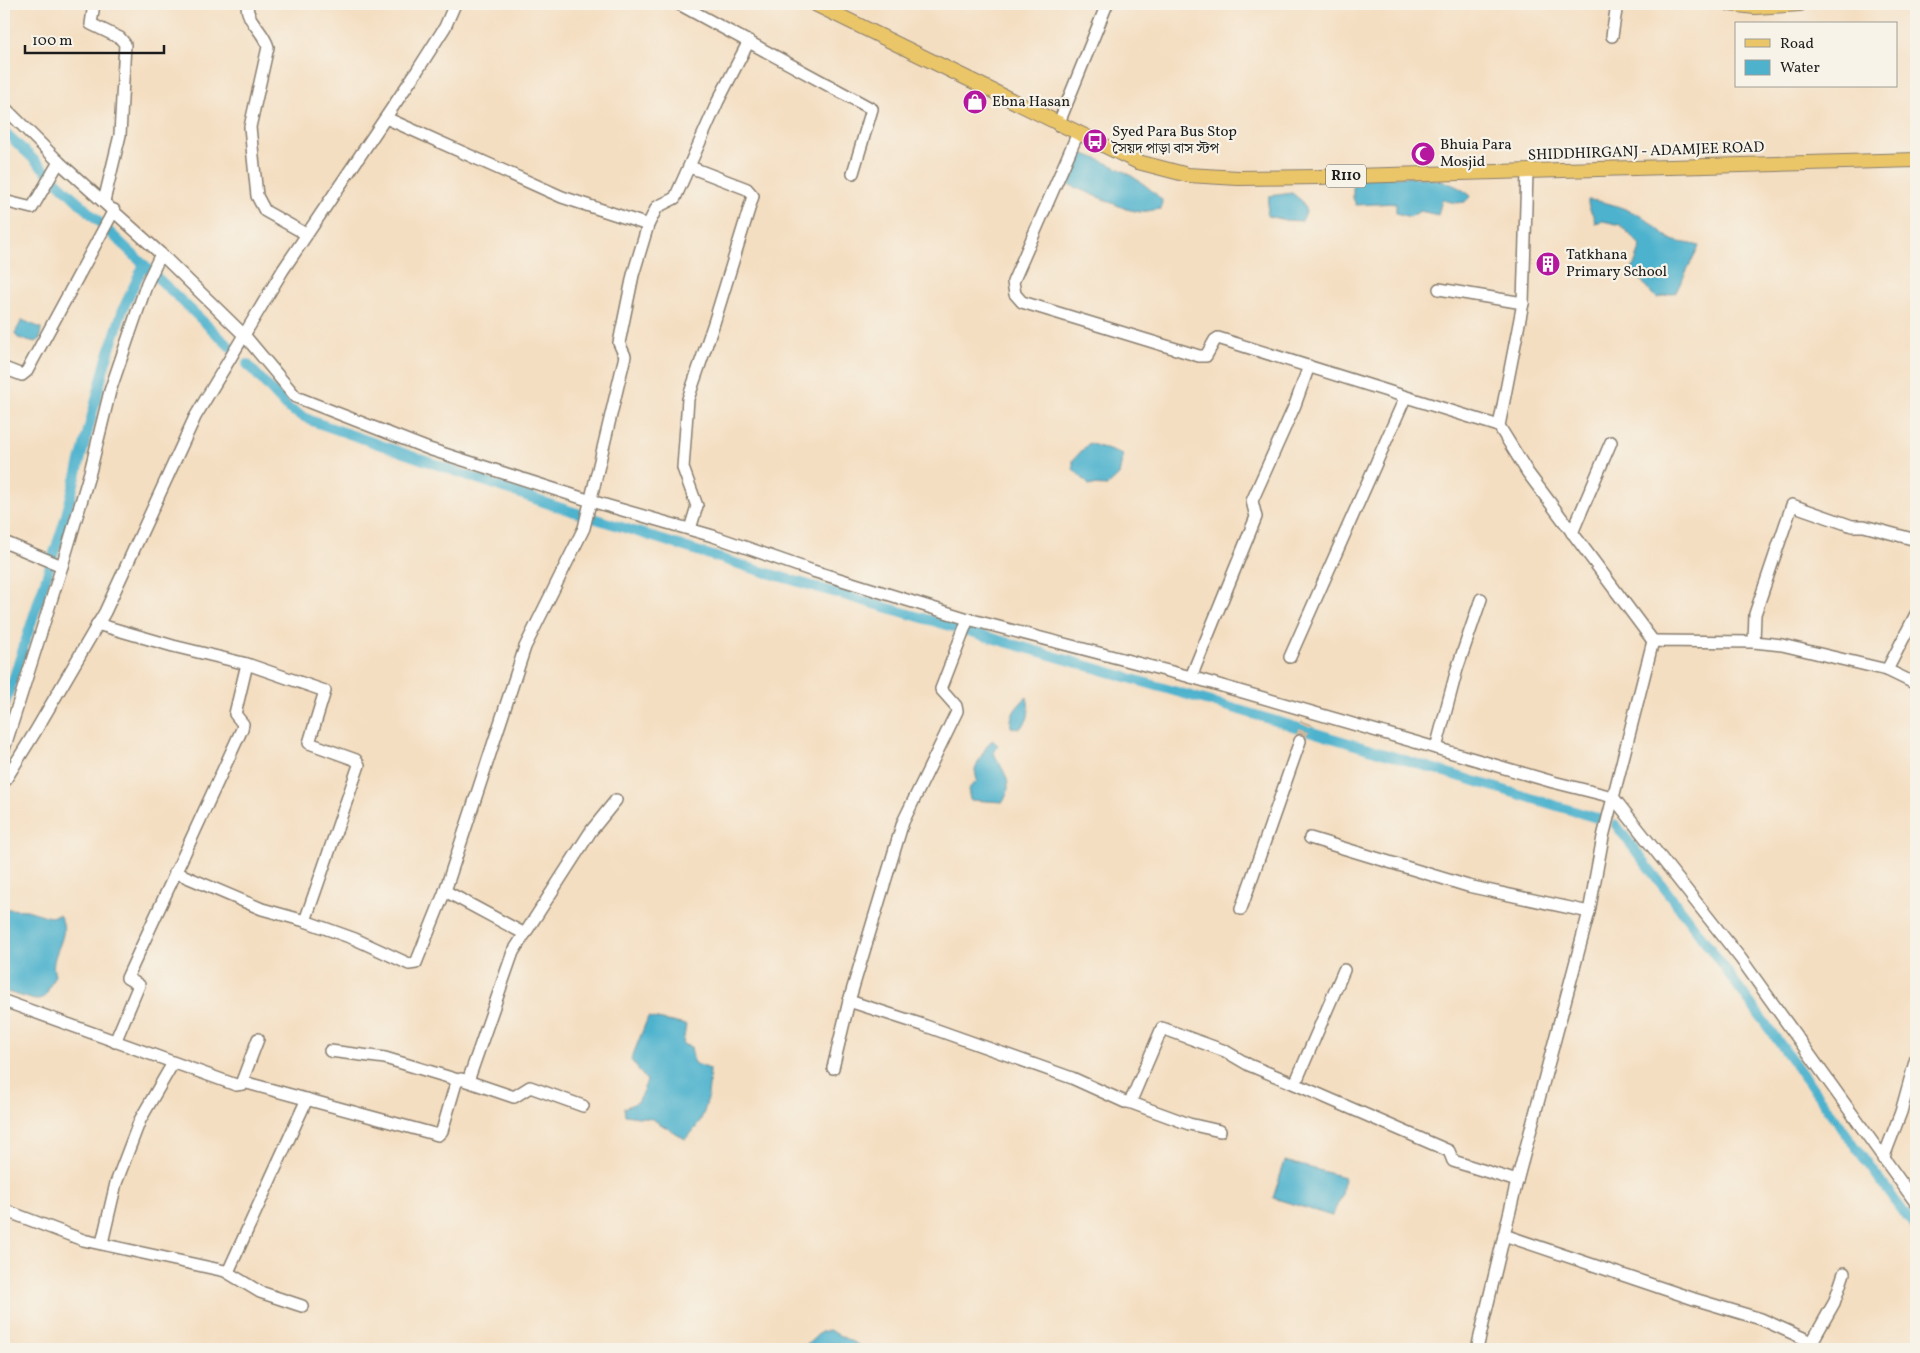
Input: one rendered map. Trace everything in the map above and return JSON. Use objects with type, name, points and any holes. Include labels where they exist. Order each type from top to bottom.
[{"type":"main road","name":"SHIDDHIRGANJ - ADAMJEE ROAD","points":[[815,4],[1058,125],[1138,162],[1188,175],[1238,178],[1528,172],[1676,165],[1916,160]]},
{"type":"main road","points":[[1730,4],[1755,7],[1800,4]]},
{"type":"street","points":[[94,4],[91,24],[120,38],[125,44],[120,135],[104,201]]},
{"type":"street","points":[[247,4],[247,12],[265,36],[268,48],[250,127],[257,196],[265,211],[306,234]]},
{"type":"street","points":[[4,782],[97,624],[196,417],[306,234],[386,118],[445,27],[455,4]]},
{"type":"street","points":[[679,4],[872,109],[853,173]]},
{"type":"street","points":[[1058,125],[1107,4]]},
{"type":"street","points":[[1612,36],[1617,4]]},
{"type":"street","points":[[175,872],[262,909],[305,921],[412,965],[416,963],[445,892],[524,647],[584,528],[625,356],[619,343],[633,275],[648,225],[657,207],[676,198],[718,101],[749,41]]},
{"type":"street","points":[[4,107],[57,165],[104,201],[111,214],[246,336],[296,397],[429,449],[590,506],[690,529],[967,623],[1191,677],[1307,717],[1436,748],[1553,782],[1613,797],[1741,959],[1916,1203]]},
{"type":"street","points":[[386,118],[562,197],[648,225]]},
{"type":"street","points":[[1078,133],[1013,282],[1015,294],[1022,302],[1199,356],[1206,356],[1218,338],[1499,426],[1528,473],[1653,641]]},
{"type":"street","points":[[4,201],[32,208],[57,165]]},
{"type":"street","points":[[690,167],[747,188],[752,192],[753,196],[714,323],[688,399],[683,468],[697,506],[690,529]]},
{"type":"street","points":[[1499,426],[1523,303],[1528,172]]},
{"type":"street","points":[[4,368],[22,375],[27,371],[111,214]]},
{"type":"street","points":[[4,749],[59,564],[90,472],[110,391],[147,283],[159,259]]},
{"type":"street","points":[[1439,289],[1523,303]]},
{"type":"street","points":[[1191,677],[1256,517],[1252,502],[1295,406],[1309,366]]},
{"type":"street","points":[[1290,657],[1405,398]]},
{"type":"street","points":[[1572,533],[1611,442]]},
{"type":"street","points":[[1754,642],[1755,614],[1792,505],[1852,526],[1864,526],[1916,540]]},
{"type":"street","points":[[4,542],[59,564]]},
{"type":"street","points":[[1436,748],[1457,669],[1480,599]]},
{"type":"street","points":[[1888,670],[1916,614]]},
{"type":"street","points":[[833,1068],[849,1001],[903,822],[957,711],[956,706],[941,689],[967,623]]},
{"type":"street","points":[[97,624],[173,646],[247,664],[323,689],[324,693],[309,743],[359,762],[305,921]]},
{"type":"street","points":[[1653,641],[1754,642],[1782,645],[1888,670],[1916,684]]},
{"type":"street","points":[[1477,1349],[1517,1181],[1589,912],[1603,837],[1653,641]]},
{"type":"street","points":[[115,1042],[139,985],[127,978],[242,729],[243,724],[235,714],[247,664]]},
{"type":"street","points":[[1241,909],[1300,741]]},
{"type":"street","points":[[4,1001],[236,1084],[247,1082],[438,1134],[442,1131],[463,1081],[513,952],[591,831],[616,800]]},
{"type":"street","points":[[1310,838],[1468,886],[1589,912]]},
{"type":"street","points":[[445,892],[525,934]]},
{"type":"street","points":[[1294,1084],[1344,970]]},
{"type":"street","points":[[849,1001],[924,1025],[1072,1078],[1108,1096],[1130,1102],[1189,1124],[1220,1131]]},
{"type":"street","points":[[1130,1102],[1162,1028],[1225,1051],[1250,1065],[1449,1151],[1453,1161],[1517,1181]]},
{"type":"street","points":[[241,1084],[258,1039]]},
{"type":"street","points":[[330,1051],[385,1058],[514,1097],[530,1087],[583,1106]]},
{"type":"street","points":[[1883,1159],[1901,1112],[1916,1058]]},
{"type":"street","points":[[102,1243],[116,1183],[140,1120],[173,1063]]},
{"type":"street","points":[[228,1272],[307,1099]]},
{"type":"street","points":[[4,1210],[81,1239],[228,1272],[260,1292],[302,1306]]},
{"type":"street","points":[[1504,1235],[1694,1299],[1761,1319],[1810,1346],[1834,1303],[1844,1273]]},
{"type":"water","points":[[1078,152],[1112,165],[1133,177],[1162,200],[1161,209],[1140,212],[1126,209],[1063,182]]},
{"type":"water","points":[[1365,177],[1434,179],[1459,188],[1471,196],[1465,202],[1456,203],[1442,200],[1438,215],[1420,211],[1410,217],[1396,213],[1396,203],[1356,205],[1353,198],[1353,185]]},
{"type":"water","points":[[1292,193],[1302,201],[1306,212],[1302,221],[1267,216],[1269,196]]},
{"type":"water","points":[[1588,200],[1617,206],[1632,212],[1648,220],[1672,240],[1699,246],[1676,292],[1658,298],[1639,278],[1631,273],[1641,246],[1620,225],[1603,221],[1595,223]]},
{"type":"water","points":[[22,320],[41,328],[40,339],[36,342],[18,338],[15,333]]},
{"type":"water","points":[[1089,443],[1123,455],[1119,475],[1107,486],[1089,485],[1073,469],[1073,460]]},
{"type":"water","points":[[1027,697],[1029,711],[1025,723],[1019,729],[1011,727],[1013,714]]},
{"type":"water","points":[[992,740],[998,745],[994,753],[1008,783],[1006,795],[1003,802],[970,800],[968,789],[977,781],[975,770],[980,758]]},
{"type":"water","points":[[6,909],[27,910],[50,917],[59,915],[63,922],[64,930],[54,960],[53,968],[55,975],[45,997],[35,1000],[4,991],[4,917]]},
{"type":"water","points":[[648,1017],[686,1025],[683,1044],[691,1047],[694,1063],[710,1069],[709,1089],[702,1116],[698,1124],[685,1139],[652,1119],[625,1115],[624,1108],[638,1102],[647,1081],[631,1060]]},
{"type":"water","points":[[1285,1161],[1344,1177],[1342,1195],[1332,1216],[1273,1198]]},
{"type":"water","points":[[829,1330],[866,1349],[802,1349],[821,1332]]},
{"type":"waterway","points":[[4,131],[230,347]]},
{"type":"waterway","points":[[4,707],[65,519],[106,361],[123,309],[144,264]]},
{"type":"waterway","points":[[247,364],[289,409],[312,421],[552,505],[754,569],[1236,709],[1600,819]]},
{"type":"waterway","points":[[1616,825],[1701,936],[1916,1229]]},
{"type":"tunnel","points":[[1300,741],[1306,722]]},
{"type":"place","name":"Ebna Hasan","points":[[975,102]]},
{"type":"place","name":"Syed Para Bus Stop সৈয়দ পাড়া বাস স্টপ","points":[[1095,141]]},
{"type":"place","name":"Bhuia Para Mosjid","points":[[1423,154]]},
{"type":"place","name":"Tatkhana Primary School","points":[[1548,264]]}]
